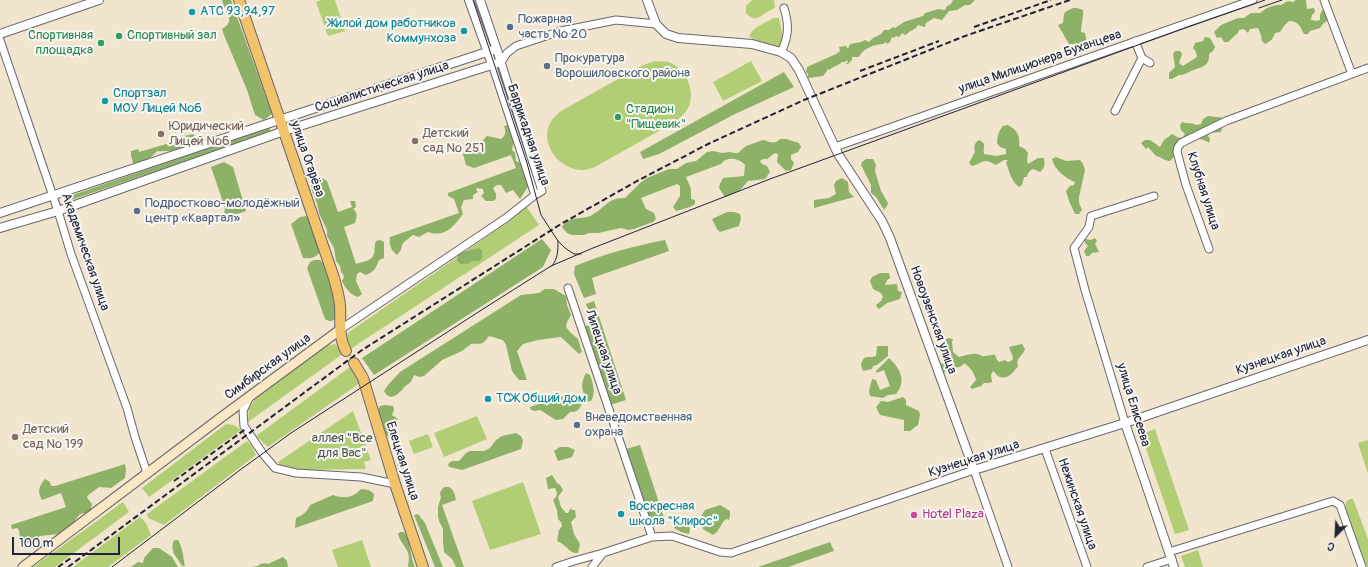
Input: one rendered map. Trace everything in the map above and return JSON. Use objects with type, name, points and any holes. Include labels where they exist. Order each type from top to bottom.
[{"type":"main road","name":"улица Огарёва","points":[[239,0],[336,287],[340,306],[341,329]]},
{"type":"main road","points":[[341,329],[340,339],[346,351]]},
{"type":"main road","name":"Симбирская улица","points":[[23,567],[341,329]]},
{"type":"main road","name":"Елецкая улица","points":[[354,363],[363,378],[393,479],[423,567]]},
{"type":"street","points":[[0,34],[99,0]]},
{"type":"street","name":"Баррикадная улица","points":[[469,0],[492,64],[535,195],[542,191],[480,0]]},
{"type":"street","points":[[647,0],[656,24],[666,34],[678,38],[752,44],[781,52],[786,42],[788,29],[784,8]]},
{"type":"street","name":"улица Милиционера Буханцева","points":[[835,147],[1253,0]]},
{"type":"street","points":[[1324,0],[1352,74]]},
{"type":"street","points":[[501,62],[507,53],[516,46],[560,31],[616,20],[656,24]]},
{"type":"street","name":"Академическая улица","points":[[0,40],[58,211],[71,254],[122,395],[147,473]]},
{"type":"street","points":[[1135,41],[1142,58],[1150,63]]},
{"type":"street","name":"Социалистическая улица","points":[[0,213],[280,119],[496,49]]},
{"type":"street","name":"Новоузенская улица","points":[[781,52],[791,58],[799,70],[845,166],[882,221],[890,238],[1008,567]]},
{"type":"street","points":[[1115,111],[1142,58]]},
{"type":"street","name":"Социалистическая улица","points":[[0,228],[58,211],[284,131],[501,62]]},
{"type":"street","name":"Клубная улица","points":[[1208,250],[1176,152],[1181,143],[1226,121],[1368,68]]},
{"type":"street","name":"Симбирская улица","points":[[341,329],[506,218],[535,195]]},
{"type":"street","name":"улица Елисеева","points":[[1154,196],[1091,216],[1089,227],[1074,248],[1125,423],[1174,567]]},
{"type":"street","name":"Липецкая улица","points":[[568,288],[652,537]]},
{"type":"street","name":"Кузнецкая улица","points":[[603,553],[652,537],[672,536],[720,552],[730,553],[974,470],[1125,423],[1368,340]]},
{"type":"street","points":[[251,396],[243,411],[244,426],[263,454],[275,468],[296,473],[373,479],[393,479]]},
{"type":"street","name":"Нежинская улица","points":[[1045,449],[1087,567]]},
{"type":"street","points":[[1147,567],[1170,555],[1332,501],[1340,504],[1362,567]]},
{"type":"street","points":[[556,567],[603,553]]},
{"type":"street","points":[[592,567],[603,553]]},
{"type":"green space","points":[[222,0],[231,0],[272,114],[264,120],[255,115],[247,90],[224,35],[222,29],[228,25],[229,14],[226,12]]},
{"type":"green space","points":[[321,0],[335,0],[345,31],[328,36],[316,2]]},
{"type":"green space","points":[[752,0],[774,0],[775,7],[759,17],[754,18],[746,13],[746,6]]},
{"type":"green space","points":[[953,0],[975,0],[970,5],[965,5],[957,10],[949,11],[942,20],[934,18],[926,23],[925,27],[918,25],[905,35],[902,33],[899,37],[892,37],[890,42],[887,44],[886,42],[869,48],[859,57],[852,57],[852,60],[848,64],[846,64],[848,62],[847,60],[829,70],[827,69],[823,76],[808,78],[808,74],[806,72],[807,67],[836,54],[840,51],[839,47],[846,46],[848,49],[850,44],[865,40],[869,42],[881,34],[884,30],[889,30],[893,27],[895,28],[904,22],[923,16],[925,13],[938,9],[945,10]]},
{"type":"green space","points":[[1296,0],[1306,0],[1307,9],[1314,8],[1315,12],[1312,15],[1311,20],[1320,20],[1322,10],[1330,18],[1320,28],[1310,31],[1308,34],[1304,34],[1297,23],[1289,21],[1280,32],[1275,33],[1272,40],[1265,44],[1262,41],[1258,28],[1250,29],[1248,33],[1244,29],[1239,30],[1238,33],[1228,42],[1224,42],[1221,37],[1217,38],[1214,32],[1221,25],[1238,18],[1244,18],[1251,13],[1260,13],[1267,8]]},
{"type":"green space","points":[[1073,8],[1083,10],[1081,32],[1085,33],[1087,44],[1082,49],[1077,51],[1074,44],[1069,44],[1058,25],[1063,23],[1065,12]]},
{"type":"green space","points":[[774,18],[779,18],[781,29],[782,40],[779,47],[756,41],[749,36],[757,27]]},
{"type":"green space","points":[[1205,37],[1210,38],[1215,47],[1209,54],[1208,62],[1204,66],[1169,79],[1169,73],[1175,67],[1173,54],[1175,51],[1180,51],[1182,54],[1179,63],[1183,66],[1197,57],[1193,48],[1195,43],[1203,41]]},
{"type":"green space","name":"Стадион \"Пищевик\"","points":[[655,61],[674,64],[683,73],[689,84],[691,97],[690,103],[682,116],[675,122],[593,168],[584,170],[566,166],[553,154],[547,137],[548,129],[552,120],[561,111],[643,65]]},
{"type":"green space","points":[[751,61],[762,81],[723,101],[713,82]]},
{"type":"green space","points":[[784,72],[794,87],[735,114],[659,154],[643,159],[640,152]]},
{"type":"green space","points":[[1208,116],[1226,118],[1221,132],[1210,133],[1208,136],[1210,139],[1209,143],[1204,140],[1191,137],[1170,161],[1156,156],[1148,147],[1146,149],[1141,143],[1145,140],[1150,140],[1160,147],[1164,140],[1172,134],[1179,138],[1183,137],[1185,134],[1181,130],[1180,125],[1182,122],[1196,125],[1201,124],[1203,119]]},
{"type":"green space","points":[[508,125],[512,131],[513,137],[512,150],[515,153],[516,161],[522,165],[529,185],[520,199],[513,190],[506,193],[501,185],[497,185],[493,188],[496,194],[496,199],[493,201],[486,201],[481,196],[484,193],[483,189],[477,188],[476,190],[478,192],[473,195],[473,199],[464,200],[461,207],[463,214],[452,227],[444,232],[428,232],[419,237],[413,235],[404,242],[397,255],[391,247],[390,237],[459,213],[454,199],[448,196],[448,193],[516,168],[511,155],[474,168],[466,165],[463,154],[468,144],[476,145],[487,136],[501,139],[505,133],[504,126]]},
{"type":"green space","points":[[1008,125],[1018,134],[1019,146],[1025,149],[1028,153],[1028,164],[1038,158],[1044,158],[1044,166],[1042,171],[1040,172],[1033,169],[1028,173],[1027,177],[1024,177],[1022,185],[1019,187],[1011,176],[1006,162],[1008,160],[1004,160],[996,165],[988,161],[972,166],[969,163],[975,152],[975,144],[979,140],[984,144],[984,154],[996,156],[1006,154],[1006,149],[1000,147],[997,141],[998,134],[1003,126]]},
{"type":"green space","points":[[269,127],[271,132],[71,200],[70,196]]},
{"type":"green space","points":[[193,134],[201,143],[173,152],[157,151],[143,162],[133,163],[131,151],[138,149],[139,152],[180,140],[180,137]]},
{"type":"green space","points":[[780,139],[786,139],[799,143],[801,147],[798,152],[791,155],[791,159],[794,163],[791,170],[786,171],[777,162],[778,154],[775,153],[767,159],[760,161],[762,164],[767,166],[770,172],[765,179],[748,181],[739,191],[725,197],[719,188],[723,178],[744,176],[745,165],[736,159],[726,160],[721,164],[686,177],[691,189],[691,199],[695,200],[695,204],[690,207],[676,211],[673,207],[680,196],[680,186],[677,184],[641,198],[646,209],[654,213],[656,219],[653,222],[634,229],[628,230],[621,228],[584,235],[572,235],[567,233],[562,227],[565,223],[572,219],[590,216],[614,199],[625,198],[647,178],[669,169],[677,169],[686,163],[696,161],[707,152],[738,153],[746,146],[763,140],[774,142]]},
{"type":"green space","points":[[1056,157],[1066,161],[1080,160],[1083,164],[1085,170],[1079,197],[1079,203],[1082,210],[1079,214],[1075,214],[1066,191],[1070,186],[1074,185],[1075,182],[1068,179],[1058,170],[1052,159]]},
{"type":"green space","points":[[866,159],[873,159],[876,165],[875,171],[881,191],[888,203],[884,210],[876,197],[871,193],[871,185],[861,165]]},
{"type":"green space","points":[[224,162],[233,167],[246,211],[229,217],[224,214],[225,208],[211,167]]},
{"type":"green space","points":[[315,177],[320,177],[327,181],[338,212],[352,207],[350,201],[355,201],[356,207],[353,209],[357,214],[355,223],[344,227],[356,264],[366,261],[373,256],[376,241],[380,240],[384,242],[384,258],[379,260],[371,273],[366,275],[360,272],[357,274],[356,281],[362,294],[358,297],[348,291],[342,281],[344,277],[343,274],[336,261],[334,248],[327,236],[327,230],[319,213],[312,191],[312,180]]},
{"type":"green space","points":[[842,178],[848,182],[849,192],[854,197],[814,208],[814,200],[829,198],[836,194],[834,185],[836,181]]},
{"type":"green space","points":[[526,206],[539,225],[349,350],[345,339],[349,332],[514,218]]},
{"type":"green space","points":[[727,212],[740,214],[741,218],[739,226],[720,232],[712,219]]},
{"type":"green space","points":[[306,216],[309,219],[320,252],[313,258],[303,258],[291,224],[300,217]]},
{"type":"green space","points":[[1095,238],[1097,241],[1095,244],[1099,252],[1086,256],[1084,251],[1088,246],[1085,243],[1085,239],[1091,240]]},
{"type":"green space","points":[[542,239],[551,250],[543,267],[374,375],[362,358]]},
{"type":"green space","points":[[665,240],[669,251],[592,278],[596,294],[584,298],[574,274],[575,266],[619,251]]},
{"type":"green space","points":[[479,248],[482,250],[482,258],[480,261],[460,264],[457,260],[458,255]]},
{"type":"green space","points":[[320,260],[323,263],[334,296],[336,318],[332,321],[325,319],[307,268],[310,262]]},
{"type":"green space","points":[[880,273],[889,273],[890,278],[887,280],[885,285],[897,284],[898,291],[902,292],[900,299],[887,303],[879,309],[876,305],[883,297],[881,293],[873,289],[870,281],[872,277]]},
{"type":"green space","points":[[545,289],[554,289],[566,296],[567,305],[571,315],[566,327],[578,339],[582,352],[579,354],[561,337],[538,340],[523,344],[517,351],[527,380],[519,380],[512,371],[506,345],[503,340],[489,336],[483,343],[471,344],[462,351],[442,360],[424,376],[419,377],[414,375],[410,382],[395,396],[388,396],[384,391],[400,372],[521,295],[539,293]]},
{"type":"green space","points":[[594,301],[626,400],[610,405],[585,326],[594,324],[586,304]]},
{"type":"green space","points":[[948,338],[953,339],[953,352],[959,357],[972,354],[981,356],[995,355],[999,362],[1005,360],[1008,362],[1013,359],[1009,347],[1022,344],[1025,349],[1018,359],[1018,366],[1010,376],[1004,378],[997,376],[993,371],[991,375],[992,382],[984,383],[981,386],[972,389],[970,387],[976,380],[973,373],[964,363],[960,367],[947,370],[944,373],[941,372],[940,368],[942,363],[945,364],[945,358],[947,355],[946,352],[941,351],[941,345]]},
{"type":"green space","points":[[335,344],[344,353],[248,422],[249,408],[255,399],[325,346]]},
{"type":"green space","points":[[877,346],[888,346],[888,356],[877,365],[873,366],[872,369],[863,371],[861,365],[863,359],[866,357],[876,356]]},
{"type":"green space","points":[[889,358],[899,370],[901,375],[902,380],[899,389],[896,394],[888,395],[883,398],[870,396],[869,391],[872,379],[876,380],[880,390],[890,386],[884,370],[876,373],[876,371]]},
{"type":"green space","points":[[350,367],[354,370],[360,383],[268,447],[256,436]]},
{"type":"green space","points":[[586,373],[590,375],[594,391],[591,401],[582,403],[578,410],[575,412],[570,412],[563,419],[556,420],[540,410],[531,410],[530,407],[564,396],[574,398],[584,394],[582,384]]},
{"type":"green space","points":[[903,397],[906,400],[906,405],[919,411],[920,415],[918,425],[910,431],[904,431],[904,420],[880,415],[876,407],[881,401],[888,402]]},
{"type":"green space","points":[[380,406],[393,406],[394,409],[392,415],[398,419],[393,428],[405,454],[405,460],[408,463],[407,467],[403,469],[397,465],[395,451],[390,437],[387,436],[378,410]]},
{"type":"green space","name":"аллея \"Все для Вас\"","points":[[353,411],[371,460],[364,462],[366,469],[302,470],[282,468],[278,462]]},
{"type":"green space","points":[[477,416],[487,439],[444,457],[434,433]]},
{"type":"green space","points":[[226,424],[234,425],[241,430],[149,497],[142,488]]},
{"type":"green space","points":[[1155,429],[1189,530],[1175,534],[1141,434]]},
{"type":"green space","points":[[516,433],[521,436],[523,441],[521,449],[462,470],[449,467],[448,464],[452,461],[459,461],[466,453],[470,451],[484,451],[490,448],[496,440],[502,436]]},
{"type":"green space","points":[[428,434],[433,447],[414,454],[409,441]]},
{"type":"green space","points":[[1368,440],[1368,474],[1358,443]]},
{"type":"green space","points":[[247,441],[252,446],[256,455],[164,525],[148,518],[147,514]]},
{"type":"green space","points":[[640,445],[665,521],[651,526],[626,449]]},
{"type":"green space","points":[[560,447],[568,447],[575,450],[572,457],[558,461],[554,451]]},
{"type":"green space","points":[[125,464],[125,478],[111,488],[99,487],[87,496],[92,504],[91,509],[88,513],[80,514],[73,523],[62,532],[58,534],[40,536],[31,543],[20,539],[19,530],[17,528],[12,529],[11,525],[66,507],[61,493],[42,500],[39,489],[45,479],[50,482],[51,486],[55,486]]},
{"type":"green space","points":[[552,475],[563,490],[558,497],[561,507],[566,513],[568,513],[571,508],[572,510],[575,510],[576,517],[571,522],[574,534],[580,544],[578,553],[572,552],[557,541],[559,530],[562,526],[558,519],[557,510],[553,500],[557,493],[555,488],[548,489],[546,478]]},
{"type":"green space","points":[[523,482],[541,534],[490,550],[472,501]]},
{"type":"green space","points":[[444,487],[451,488],[456,500],[442,505],[464,567],[456,567],[452,559],[444,552],[443,529],[439,521],[438,507],[441,497],[440,494]]},
{"type":"green space","points":[[361,489],[369,490],[374,494],[373,501],[295,528],[296,518],[308,510],[310,505],[333,495],[341,497],[352,496]]},
{"type":"green space","points":[[1353,499],[1368,539],[1368,567],[1345,509],[1346,502]]},
{"type":"green space","points":[[123,502],[129,512],[55,567],[33,567]]},
{"type":"green space","points":[[720,505],[730,511],[730,516],[729,520],[726,519],[717,532],[713,535],[703,529],[701,516],[705,510]]},
{"type":"green space","points":[[418,514],[425,523],[443,567],[435,567],[414,515]]},
{"type":"green space","points":[[140,517],[146,523],[151,535],[108,567],[73,567]]},
{"type":"green space","points":[[685,522],[688,523],[690,529],[689,534],[674,528],[677,524]]},
{"type":"green space","points":[[400,532],[404,532],[406,535],[415,567],[408,566],[409,555],[398,534]]},
{"type":"green space","points":[[178,540],[181,546],[185,566],[182,566],[174,553],[173,542]]},
{"type":"green space","points":[[362,540],[371,567],[338,567],[332,550]]},
{"type":"green space","points":[[830,542],[834,551],[788,567],[758,567]]},
{"type":"green space","points":[[153,548],[159,548],[172,557],[178,567],[131,567],[138,562],[143,563],[144,558]]},
{"type":"green space","points":[[1198,550],[1203,567],[1185,567],[1181,556]]},
{"type":"green space","points":[[283,557],[287,561],[288,567],[251,567],[258,566],[260,564],[268,564]]},
{"type":"tram line","points":[[473,0],[527,163],[541,215],[558,241],[565,248],[574,254],[581,254]]},
{"type":"tram line","points":[[112,567],[291,433],[551,266],[593,248],[770,179],[1265,0]]},
{"type":"tram line","points":[[1259,8],[1282,0]]},
{"type":"tram line","points":[[552,266],[557,254],[558,241]]},
{"type":"railway","points":[[974,27],[1051,0]]},
{"type":"railway","points":[[68,567],[362,350],[561,224],[637,181],[710,143],[804,100],[965,36],[1070,0]]},
{"type":"railway","points":[[860,71],[939,41]]},
{"type":"railway","points":[[174,481],[247,428]]},
{"type":"railway","points":[[58,567],[71,558]]},
{"type":"place","name":"АТС 93,94,97","points":[[192,12]]},
{"type":"place","name":"Пожарная часть № 20","points":[[510,27]]},
{"type":"place","name":"Жилой дом работников Коммунхоза","points":[[464,31]]},
{"type":"place","name":"Спортивный зал","points":[[119,36]]},
{"type":"place","name":"Спортивная площадка","points":[[101,43]]},
{"type":"place","name":"Прокуратура Ворошиловского района","points":[[547,66]]},
{"type":"place","name":"Спортзал МОУ Лицей №6","points":[[105,101]]},
{"type":"place","name":"Стадион \"Пищевик\"","points":[[618,117]]},
{"type":"place","name":"Юридический Лицей №6","points":[[161,134]]},
{"type":"place","name":"Детский сад № 251","points":[[415,141]]},
{"type":"place","name":"Подростково-молодёжный центр «Квартал»","points":[[137,211]]},
{"type":"place","name":"ТСЖ Общий дом","points":[[488,399]]},
{"type":"place","name":"Вневедомственная охрана","points":[[577,425]]},
{"type":"place","name":"Детский сад № 199","points":[[15,437]]},
{"type":"place","name":"Воскресная школа \"Клирос\"","points":[[621,514]]},
{"type":"place","name":"Hotel Plaza","points":[[914,515]]}]
